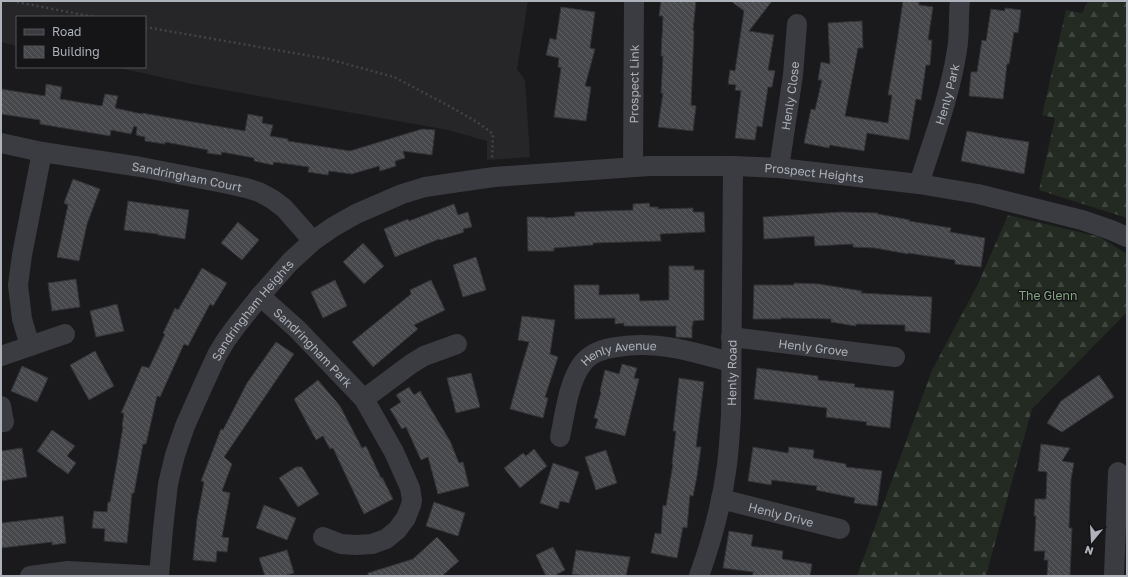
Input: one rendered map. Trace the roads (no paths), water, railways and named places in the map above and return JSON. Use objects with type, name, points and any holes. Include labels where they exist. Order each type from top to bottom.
[{"type":"street","name":"Prospect Link","points":[[633,167],[634,1]]},
{"type":"street","name":"Henly Park","points":[[919,184],[939,123],[952,74],[958,41],[960,1]]},
{"type":"street","name":"Henly Close","points":[[779,168],[793,75],[797,24]]},
{"type":"street","name":"Sandringham Court","points":[[1,143],[42,152],[141,167],[223,182],[259,192],[284,208],[313,241]]},
{"type":"street","points":[[30,346],[22,319],[18,285],[22,255],[42,152]]},
{"type":"street","name":"Prospect Heights","points":[[494,177],[633,167],[733,166],[779,168],[919,184],[978,194],[1074,218],[1127,237]]},
{"type":"street","name":"Henly Road","points":[[699,576],[709,547],[721,500],[727,465],[730,433],[733,166]]},
{"type":"street","name":"Sandringham Heights","points":[[159,576],[168,484],[175,455],[185,426],[217,355],[237,325],[260,296],[290,262],[313,241],[333,227],[356,214],[402,194],[425,187],[494,177]]},
{"type":"street","name":"Sandringham Park","points":[[260,296],[297,329],[364,399],[394,452],[410,488],[412,500],[409,512],[397,530],[386,538],[372,544],[348,545],[323,537]]},
{"type":"street","points":[[1,356],[65,334]]},
{"type":"street","name":"Henly Grove","points":[[731,337],[895,357]]},
{"type":"street","points":[[364,399],[424,356],[457,344]]},
{"type":"street","name":"Henly Avenue","points":[[560,437],[570,392],[575,378],[582,364],[592,354],[608,348],[628,345],[656,345],[685,350],[731,362]]},
{"type":"street","points":[[1114,576],[1118,472]]},
{"type":"street","name":"Henly Drive","points":[[721,500],[840,529]]},
{"type":"street","points":[[30,576],[68,571],[159,576]]},
{"type":"park label","name":"The Glenn","points":[[1048,295]]}]
